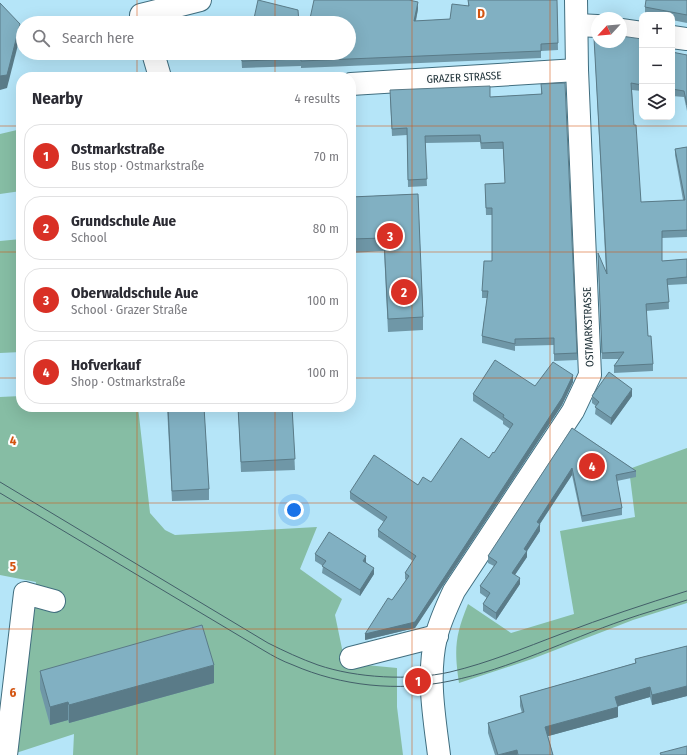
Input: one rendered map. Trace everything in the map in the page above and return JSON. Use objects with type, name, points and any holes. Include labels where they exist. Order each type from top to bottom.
[{"type":"street","points":[[140,13],[200,0]]},
{"type":"street","name":"OSTMARKSTRASSE","points":[[439,755],[431,675],[437,636],[454,591],[574,411],[590,375],[577,70],[587,25],[576,0]]},
{"type":"street","points":[[627,31],[639,33]]},
{"type":"street","points":[[675,37],[687,39]]},
{"type":"street","points":[[155,60],[159,72]]},
{"type":"street","name":"GRAZER STRASSE","points":[[356,84],[577,70]]},
{"type":"street","points":[[6,755],[26,593],[54,601]]},
{"type":"street","points":[[351,658],[437,636]]},
{"type":"green space","points":[[16,130],[16,192],[0,194],[0,134]]},
{"type":"green space","points":[[16,239],[16,352],[0,353],[0,241]]},
{"type":"green space","points":[[16,396],[16,412],[139,412],[150,513],[165,530],[175,535],[317,527],[300,569],[342,599],[335,615],[345,663],[397,668],[397,707],[403,755],[73,755],[74,734],[16,753],[36,582],[0,575],[0,397]]},
{"type":"green space","points":[[687,448],[687,603],[633,620],[532,659],[459,683],[456,661],[458,634],[468,604],[511,633],[574,614],[560,531],[635,517],[629,469]]},
{"type":"building","points":[[258,0],[298,10],[298,16],[255,16]]},
{"type":"building","points":[[314,0],[409,0],[418,2],[414,21],[450,19],[452,4],[469,6],[468,0],[557,0],[558,43],[541,44],[541,51],[356,59],[356,16],[311,16]]},
{"type":"building","points":[[646,0],[687,0],[687,15],[675,12],[645,7]]},
{"type":"building","points":[[0,3],[16,20],[16,40],[7,75],[0,76]]},
{"type":"building","points":[[627,37],[639,39],[639,84],[631,83],[634,125],[636,125],[641,202],[685,200],[675,149],[687,147],[687,230],[662,231],[662,261],[687,259],[687,277],[667,279],[669,302],[646,304],[648,336],[651,336],[653,364],[614,366],[624,352],[602,353],[598,253],[607,274],[595,48],[627,48]]},
{"type":"building","points":[[675,53],[687,55],[687,105],[684,91],[675,90]]},
{"type":"building","points":[[242,60],[272,60],[242,61]]},
{"type":"building","points":[[301,60],[325,60],[301,61]]},
{"type":"building","points":[[565,83],[577,353],[554,354],[554,338],[515,339],[515,344],[482,336],[488,291],[482,291],[484,261],[492,261],[492,208],[486,208],[485,184],[505,183],[503,142],[481,143],[480,135],[425,136],[427,179],[408,180],[407,128],[392,129],[390,90],[490,86],[490,97],[542,94],[541,84]]},
{"type":"building","points":[[418,194],[423,317],[388,319],[384,238],[356,239],[356,197]]},
{"type":"building","points":[[495,360],[535,386],[553,362],[573,375],[562,398],[415,622],[365,634],[388,598],[392,600],[409,576],[405,573],[416,556],[378,530],[387,517],[350,492],[374,455],[418,485],[423,477],[431,482],[461,438],[489,458],[493,452],[494,453],[513,424],[503,417],[504,415],[473,394]]},
{"type":"building","points":[[609,372],[632,389],[611,418],[595,407],[599,402],[592,396]]},
{"type":"building","points":[[168,412],[204,412],[209,489],[172,491]]},
{"type":"building","points":[[238,412],[292,412],[295,459],[241,462]]},
{"type":"building","points":[[572,428],[636,471],[616,475],[622,508],[582,516],[572,468],[537,522],[540,524],[524,549],[527,551],[512,573],[520,578],[496,613],[483,604],[490,593],[480,586],[497,562],[488,556]]},
{"type":"building","points":[[329,532],[366,556],[363,561],[374,568],[360,590],[322,566],[326,561],[315,554]]},
{"type":"building","points":[[202,625],[214,665],[69,705],[68,702],[50,707],[40,671]]},
{"type":"building","points":[[687,646],[687,686],[652,695],[650,687],[615,697],[618,707],[545,727],[553,755],[518,755],[517,750],[498,755],[488,723],[524,712],[520,696],[636,663],[635,659]]},
{"type":"building","points":[[687,746],[687,755],[661,755],[660,753]]},
{"type":"tram line","points":[[0,482],[268,643],[312,663],[349,673],[383,677],[418,677],[450,672],[492,660],[608,617],[687,591]]},
{"type":"tram line","points":[[0,493],[285,662],[330,678],[350,682],[370,685],[410,686],[450,681],[472,676],[516,662],[624,620],[687,600]]},
{"type":"place","name":"Oberwaldschule Aue","points":[[390,236]]},
{"type":"place","name":"Grundschule Aue","points":[[404,292]]},
{"type":"place","name":"Hofverkauf","points":[[592,466]]},
{"type":"place","name":"Ostmarkstraße","points":[[418,681]]}]
